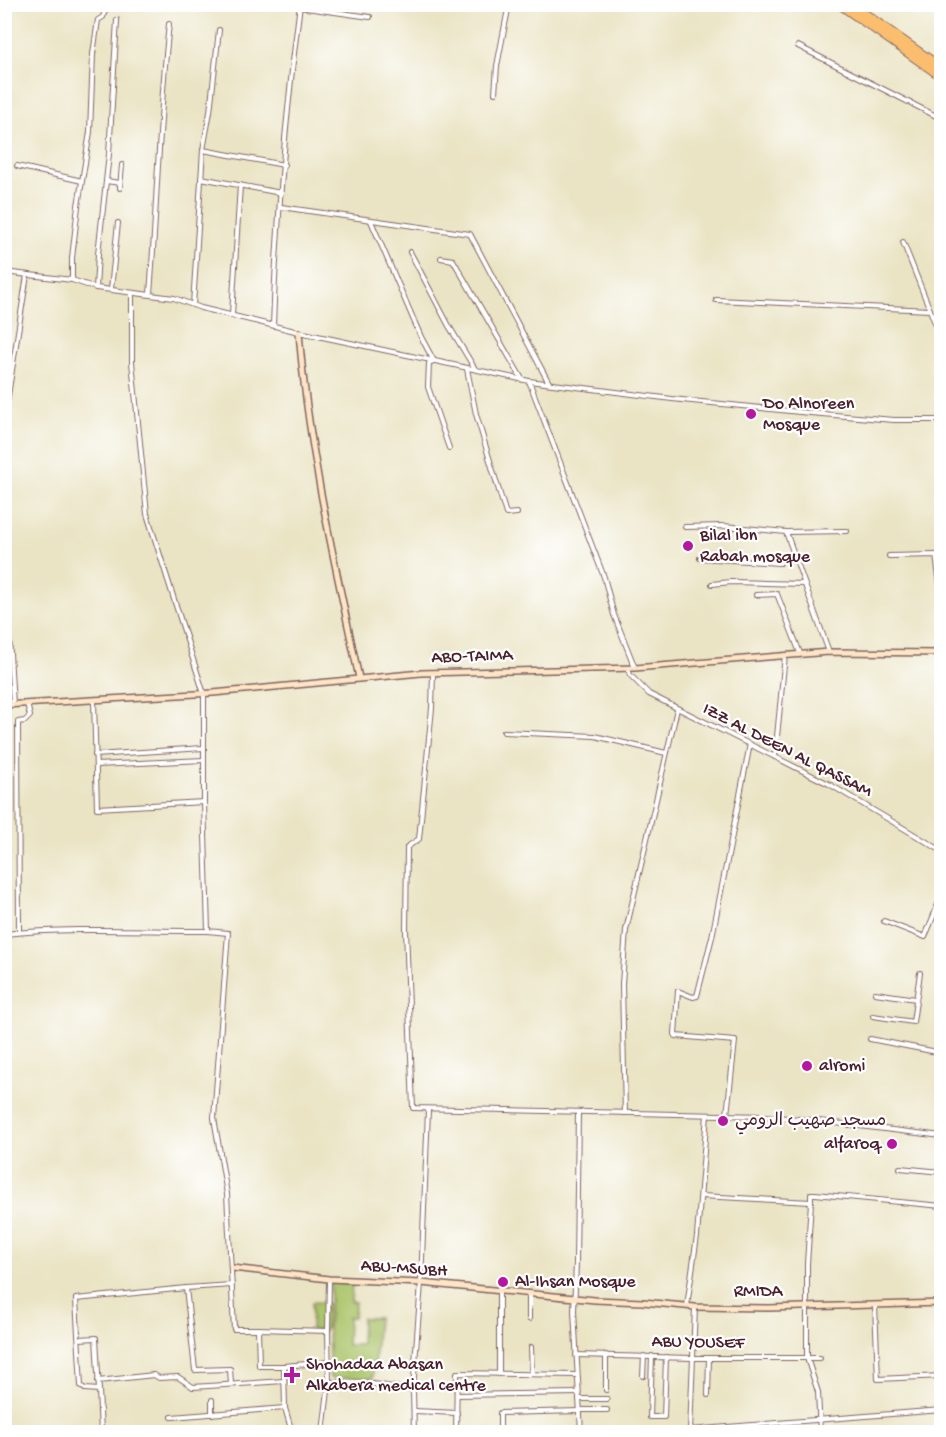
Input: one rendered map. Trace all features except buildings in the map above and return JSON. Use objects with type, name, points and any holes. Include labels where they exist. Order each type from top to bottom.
[{"type":"highway","points":[[839,4],[942,77]]},
{"type":"highway","points":[[850,4],[942,68]]},
{"type":"street","points":[[72,280],[72,258],[92,121],[93,54],[99,20],[103,18],[107,4]]},
{"type":"street","points":[[495,93],[497,66],[509,4]]},
{"type":"street","points":[[273,325],[275,259],[289,86],[299,6],[370,17]]},
{"type":"street","points":[[96,288],[117,20]]},
{"type":"street","points":[[150,294],[157,210],[157,159],[169,24]]},
{"type":"street","points":[[193,305],[203,150],[210,112],[219,30]]},
{"type":"street","points":[[798,46],[942,119]]},
{"type":"street","points":[[203,150],[284,165]]},
{"type":"street","points":[[106,181],[120,186],[122,165]]},
{"type":"street","points":[[17,166],[82,181]]},
{"type":"street","points":[[201,178],[281,193]]},
{"type":"street","points":[[232,315],[240,185]]},
{"type":"street","points":[[281,207],[470,234],[550,384]]},
{"type":"street","points":[[371,221],[421,337],[434,361]]},
{"type":"street","points":[[111,289],[118,223]]},
{"type":"street","points":[[903,242],[941,339]]},
{"type":"street","points":[[410,252],[449,326],[476,370]]},
{"type":"street","points":[[441,258],[453,260],[522,379]]},
{"type":"street","points":[[4,272],[72,280],[96,288],[174,298],[299,332],[529,381],[817,414],[894,420],[942,420]]},
{"type":"street","points":[[4,421],[27,275]]},
{"type":"street","points":[[132,293],[132,362],[147,514],[204,694],[204,802],[208,931]]},
{"type":"street","points":[[716,300],[930,310]]},
{"type":"street","points":[[299,332],[326,524],[359,678]]},
{"type":"street","points":[[434,361],[429,363],[428,387],[449,448]]},
{"type":"street","points":[[467,369],[476,414],[506,514],[517,513]]},
{"type":"street","name":"IZZ AL DEEN AL QASSAM","points":[[529,381],[604,577],[631,668],[630,675],[649,694],[829,784],[942,851]]},
{"type":"street","points":[[4,468],[6,612],[13,705]]},
{"type":"street","points":[[685,527],[724,526],[786,532],[847,531]]},
{"type":"street","points":[[786,532],[829,651]]},
{"type":"street","points":[[889,556],[936,555],[942,600]]},
{"type":"street","points":[[700,558],[780,563]]},
{"type":"street","points":[[712,584],[731,582],[805,584]]},
{"type":"street","points":[[756,595],[777,594],[800,653]]},
{"type":"street","name":"ABO-TAIMA","points":[[4,705],[204,694],[433,673],[631,668],[829,651],[942,653]]},
{"type":"street","points":[[775,757],[785,654]]},
{"type":"street","points":[[433,673],[432,708],[419,839],[406,847],[406,930],[413,1108],[727,1115],[810,1120],[942,1136]]},
{"type":"street","points":[[94,701],[97,808],[204,802]]},
{"type":"street","points":[[19,932],[18,722],[25,721],[30,716],[27,704]]},
{"type":"street","points":[[625,1113],[622,984],[626,930],[677,709]]},
{"type":"street","points":[[504,732],[595,736],[666,753]]},
{"type":"street","points":[[727,1115],[735,1041],[676,1036],[675,1034],[678,991],[693,997],[697,996],[750,744]]},
{"type":"street","points":[[95,755],[204,748]]},
{"type":"street","points":[[96,765],[204,760]]},
{"type":"street","points":[[884,921],[925,937],[942,895]]},
{"type":"street","points":[[4,933],[94,929],[228,933],[214,1118],[227,1194],[234,1329],[328,1331]]},
{"type":"street","points":[[873,1016],[913,1022],[920,972]]},
{"type":"street","points":[[875,993],[916,999]]},
{"type":"street","points":[[870,1039],[942,1053]]},
{"type":"street","points":[[414,1432],[413,1390],[421,1283],[428,1110]]},
{"type":"street","points":[[578,1112],[574,1298],[581,1432]]},
{"type":"street","points":[[687,1306],[701,1196],[707,1115]]},
{"type":"street","points":[[900,1168],[942,1173]]},
{"type":"street","points":[[820,1432],[818,1392],[807,1358],[811,1194],[942,1206]]},
{"type":"street","points":[[701,1196],[811,1202]]},
{"type":"street","name":"ABU-MSUBH","points":[[232,1268],[329,1279],[421,1283],[574,1298]]},
{"type":"street","points":[[323,1432],[329,1382],[329,1279]]},
{"type":"street","points":[[99,1390],[85,1389],[81,1386],[76,1299],[232,1285]]},
{"type":"street","points":[[186,1288],[195,1370],[230,1369],[231,1384]]},
{"type":"street","points":[[499,1291],[500,1374]]},
{"type":"street","points":[[528,1292],[529,1319]]},
{"type":"street","name":"RMIDA","points":[[574,1298],[687,1306],[807,1307],[942,1303]]},
{"type":"street","points":[[875,1304],[879,1379],[942,1376]]},
{"type":"street","points":[[695,1306],[690,1431],[819,1418],[942,1410]]},
{"type":"street","points":[[258,1329],[259,1366],[329,1362]]},
{"type":"street","points":[[79,1339],[96,1338],[101,1432]]},
{"type":"street","points":[[531,1347],[532,1374]]},
{"type":"street","name":"ABU YOUSEF","points":[[576,1355],[820,1358]]},
{"type":"street","points":[[606,1355],[606,1390]]},
{"type":"street","points":[[644,1356],[644,1376]]},
{"type":"street","points":[[652,1356],[650,1417],[664,1417],[666,1357]]},
{"type":"street","points":[[708,1395],[710,1358]]},
{"type":"street","points":[[284,1366],[285,1408],[292,1432]]},
{"type":"street","points":[[456,1432],[457,1373],[577,1375]]},
{"type":"street","points":[[98,1381],[154,1376],[178,1377],[193,1386],[284,1381]]},
{"type":"street","points":[[329,1382],[366,1383],[413,1390]]},
{"type":"street","points":[[457,1395],[578,1393]]},
{"type":"street","points":[[579,1399],[607,1399]]},
{"type":"street","points":[[212,1400],[212,1414]]},
{"type":"street","points":[[172,1417],[285,1408]]},
{"type":"street","points":[[500,1432],[500,1413],[607,1410]]},
{"type":"street","points":[[415,1411],[457,1413]]},
{"type":"street","points":[[527,1432],[558,1429]]},
{"type":"street","points":[[598,1432],[605,1432]]},
{"type":"green space","points":[[331,1282],[352,1283],[351,1302],[355,1302],[354,1317],[348,1317],[347,1345],[361,1345],[362,1318],[378,1318],[373,1378],[330,1378],[328,1328]]},
{"type":"green space","points":[[312,1302],[327,1303],[324,1331],[311,1330]]},
{"type":"place","name":"Do Alnoreen Mosque","points":[[751,414]]},
{"type":"place","name":"Bilal ibn Rabah mosque","points":[[688,546]]},
{"type":"place","name":"alromi","points":[[807,1066]]},
{"type":"place","name":"مسجد صهيب الرومي","points":[[723,1121]]},
{"type":"place","name":"alfaroq","points":[[892,1144]]},
{"type":"place","name":"Al-Ihsan Mosque","points":[[503,1282]]},
{"type":"place","name":"Shohadaa Abasan Alkabera medical centre","points":[[292,1375]]}]
